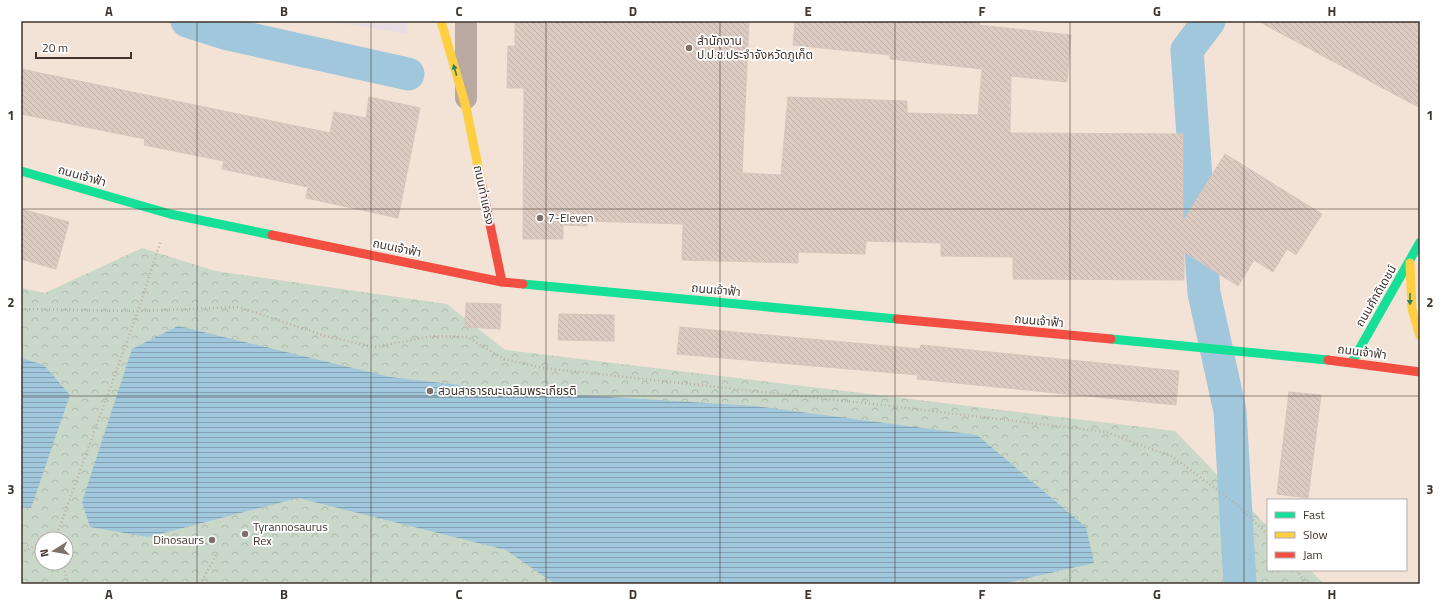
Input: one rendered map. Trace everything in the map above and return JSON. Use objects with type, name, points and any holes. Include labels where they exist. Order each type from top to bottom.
[{"type":"main road","name":"ถนนท่าแครง","points":[[441,21],[466,107],[502,282]]},
{"type":"main road","name":"ถนนเจ้าฟ้า","points":[[21,170],[170,214],[502,282],[1352,362],[1420,372]]},
{"type":"main road","name":"ถนนศักดิเดชน์","points":[[1352,362],[1420,242]]},
{"type":"main road","points":[[1410,260],[1410,305],[1413,320],[1420,336]]},
{"type":"street","name":"ถนนท่าแครง","points":[[466,21],[466,107]]},
{"type":"path","points":[[58,531],[138,311],[170,214]]},
{"type":"path","points":[[21,309],[138,311],[239,307],[325,336],[375,347],[433,336],[467,337],[504,359],[543,368],[858,402],[1106,432],[1173,457],[1236,504],[1267,534]]},
{"type":"path","points":[[21,553],[34,546]]},
{"type":"path","points":[[200,584],[217,554]]},
{"type":"path","points":[[66,571],[68,584]]},
{"type":"path","points":[[1298,571],[1306,584]]},
{"type":"shaded area","points":[[327,21],[407,21],[408,34]]},
{"type":"green space","name":"สวนสาธารณะเฉลิมพระเกียรติ","points":[[142,248],[215,271],[447,304],[505,350],[1175,431],[1267,526],[1267,571],[1311,571],[1324,584],[21,584],[21,288],[45,293]]},
{"type":"water","points":[[178,326],[390,377],[513,391],[755,406],[977,435],[1086,527],[1094,563],[1002,584],[555,584],[506,550],[298,498],[148,537],[90,527],[82,502],[132,349]]},
{"type":"water","points":[[21,358],[44,365],[70,395],[31,508],[21,507]]},
{"type":"building","points":[[515,21],[749,21],[742,173],[781,175],[788,97],[907,101],[907,113],[978,115],[982,69],[890,59],[890,55],[793,45],[795,21],[980,21],[979,25],[1071,35],[1067,82],[1011,76],[1010,133],[1183,134],[1183,221],[1225,154],[1322,214],[1296,255],[1287,249],[1273,272],[1254,260],[1238,286],[1184,252],[1184,280],[1013,279],[1013,257],[941,256],[941,243],[866,241],[865,254],[798,252],[798,263],[682,260],[683,224],[587,221],[587,226],[563,225],[563,239],[523,239],[524,88],[507,88],[508,46],[515,46]]},
{"type":"building","points":[[1258,21],[1420,21],[1420,108]]},
{"type":"building","points":[[21,69],[330,133],[334,112],[366,118],[369,97],[420,108],[398,218],[306,198],[308,187],[222,169],[224,161],[144,145],[145,139],[21,114]]},
{"type":"building","points":[[21,209],[69,222],[56,269],[21,259]]},
{"type":"building","points":[[466,303],[501,304],[500,329],[465,327]]},
{"type":"building","points":[[559,314],[614,315],[614,341],[558,340]]},
{"type":"building","points":[[680,327],[920,349],[921,345],[1179,371],[1176,405],[917,379],[918,375],[677,354]]},
{"type":"building","points":[[1289,392],[1321,395],[1308,498],[1277,494]]},
{"type":"waterway","points":[[187,21],[228,34],[408,74]]},
{"type":"waterway","points":[[1209,21],[1187,50],[1204,293],[1230,411],[1240,584]]},
{"type":"traffic: fast","points":[[21,171],[170,214],[272,235]]},
{"type":"traffic: fast","points":[[1352,362],[1420,242]]},
{"type":"traffic: fast","points":[[523,284],[897,319]]},
{"type":"traffic: fast","points":[[1111,339],[1328,360]]},
{"type":"traffic: slow","points":[[441,21],[466,107],[482,186]]},
{"type":"traffic: slow","points":[[1410,263],[1412,309],[1420,336]]},
{"type":"traffic: jam","points":[[482,186],[502,282]]},
{"type":"traffic: jam","points":[[272,235],[502,282],[523,284]]},
{"type":"traffic: jam","points":[[897,319],[1111,339]]},
{"type":"traffic: jam","points":[[1328,360],[1420,372]]},
{"type":"place","name":"สำนักงาน ป.ป.ช.ประจำจังหวัดภูเก็ต","points":[[689,48]]},
{"type":"place","name":"7-Eleven","points":[[540,218]]},
{"type":"place","name":"สวนสาธารณะเฉลิมพระเกียรติ","points":[[430,391]]},
{"type":"place","name":"Tyrannosaurus Rex","points":[[245,534]]},
{"type":"place","name":"Dinosaurs","points":[[212,540]]}]
